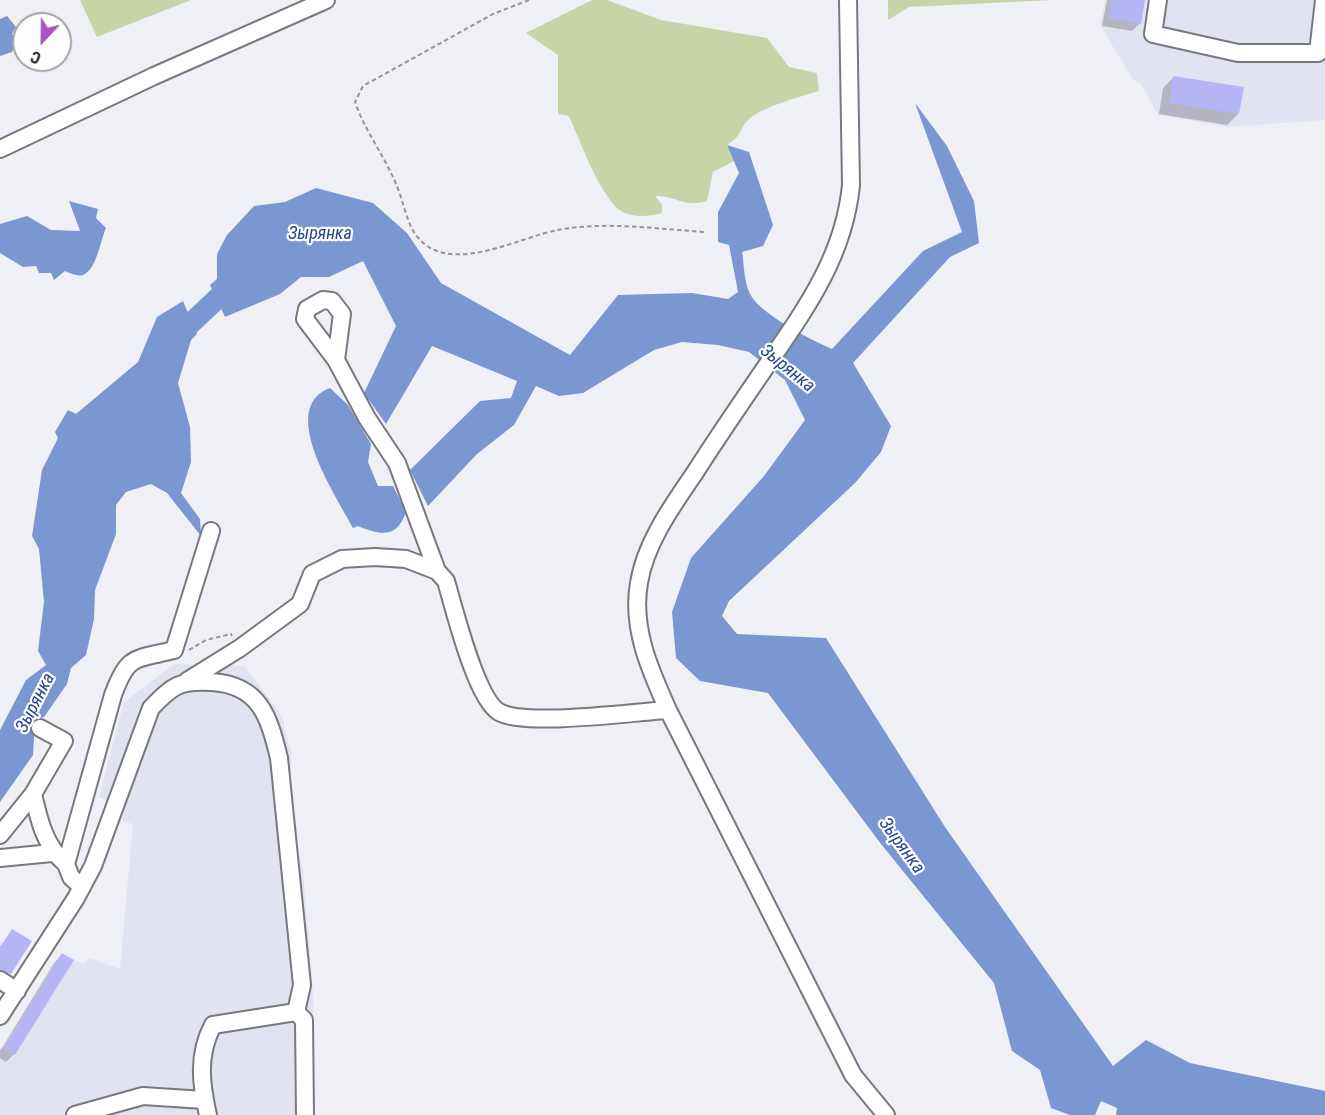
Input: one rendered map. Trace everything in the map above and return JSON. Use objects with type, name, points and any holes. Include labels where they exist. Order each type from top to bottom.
[{"type":"street","points":[[0,149],[48,124],[326,0]]},
{"type":"street","points":[[848,0],[851,185],[849,209],[828,270],[807,307],[677,498],[657,534],[639,583],[638,622],[644,654],[668,710],[853,1076],[885,1115]]},
{"type":"street","points":[[1158,0],[1153,34],[1238,53],[1318,52],[1324,0]]},
{"type":"street","points":[[336,360],[367,417],[397,463],[436,571]]},
{"type":"street","points":[[66,864],[122,670],[129,662],[174,650],[211,531]]},
{"type":"street","points":[[0,1016],[93,866],[151,708],[170,689],[240,648],[300,604],[312,574],[342,559],[406,559],[436,571],[446,581],[473,669],[487,700],[498,711],[512,716],[535,718],[668,710]]},
{"type":"street","points":[[187,681],[228,683],[247,691],[271,724],[279,758],[302,985],[296,1012]]},
{"type":"street","points":[[0,835],[33,794],[64,741],[40,728]]},
{"type":"street","points":[[33,794],[38,816],[52,853],[66,864],[71,877],[82,886]]},
{"type":"street","points":[[0,858],[52,853]]},
{"type":"street","points":[[0,980],[16,991]]},
{"type":"street","points":[[75,1115],[143,1096],[206,1107],[201,1087],[201,1064],[205,1038],[213,1025],[296,1012]]},
{"type":"street","points":[[296,1012],[304,1020],[305,1115]]},
{"type":"path","points":[[529,0],[493,14],[363,86],[355,102],[361,121],[395,181],[415,235],[432,249],[463,255],[503,248],[557,230],[589,226],[705,232]]},
{"type":"path","points":[[174,650],[189,650],[206,640],[231,634],[240,648]]},
{"type":"shaded area","points":[[1105,0],[1325,0],[1325,120],[1227,127],[1158,115],[1141,84],[1133,80],[1100,25]]},
{"type":"shaded area","points":[[174,664],[245,666],[281,715],[291,751],[291,831],[303,869],[313,995],[313,1115],[0,1115],[0,1047],[15,1055],[74,960],[83,964],[90,958],[120,969],[133,824],[122,821],[123,806],[99,797],[124,702]]},
{"type":"green space","points":[[80,0],[191,0],[97,37]]},
{"type":"green space","points":[[592,0],[607,0],[661,20],[767,38],[789,67],[817,73],[819,91],[771,107],[748,120],[738,136],[727,145],[734,161],[713,172],[707,201],[692,203],[655,196],[662,205],[662,213],[635,216],[625,213],[608,198],[600,185],[569,116],[558,114],[558,55],[526,33]]},
{"type":"green space","points":[[888,0],[1053,0],[909,7],[888,20]]},
{"type":"water","points":[[7,16],[12,22],[12,52],[0,56],[0,19]]},
{"type":"water","name":"Зырянка","points":[[915,103],[947,146],[974,201],[979,243],[950,257],[853,363],[891,426],[881,452],[855,483],[729,601],[722,616],[737,634],[826,638],[945,827],[1113,1066],[1146,1040],[1190,1063],[1325,1091],[1325,1115],[1116,1115],[1117,1108],[1101,1101],[1095,1115],[1070,1115],[1051,1108],[1040,1070],[1012,1051],[994,983],[881,844],[768,693],[700,681],[676,658],[672,612],[691,558],[764,476],[805,420],[785,380],[749,352],[718,345],[682,342],[654,350],[583,393],[559,396],[536,386],[514,425],[477,454],[428,506],[410,470],[480,401],[511,398],[517,381],[432,346],[386,424],[364,393],[396,326],[363,261],[329,277],[301,277],[280,294],[225,317],[210,285],[217,279],[217,254],[227,235],[254,206],[285,202],[316,188],[373,203],[407,233],[441,283],[570,355],[618,295],[692,293],[728,299],[738,292],[729,245],[718,242],[718,212],[739,173],[727,145],[749,152],[773,225],[763,246],[742,252],[745,279],[750,294],[764,310],[775,318],[832,349],[923,251],[962,232]]},
{"type":"water","points":[[69,201],[98,209],[96,218],[106,228],[95,261],[88,272],[79,276],[65,271],[54,280],[51,273],[39,273],[36,266],[23,267],[0,253],[0,224],[27,216],[51,230],[80,231]]},
{"type":"water","points":[[183,301],[197,334],[191,340],[178,383],[190,427],[191,462],[181,493],[200,519],[201,536],[167,493],[151,484],[126,492],[116,505],[116,534],[95,590],[94,619],[86,655],[71,668],[67,684],[44,717],[35,719],[33,755],[0,802],[0,730],[26,680],[46,665],[38,651],[44,602],[39,549],[32,536],[42,470],[58,438],[55,432],[68,410],[76,414],[138,362],[157,317]]},
{"type":"water","points":[[330,388],[348,405],[371,444],[368,462],[378,486],[393,486],[406,512],[398,527],[393,531],[380,533],[358,526],[353,528],[324,475],[309,433],[309,414],[315,398]]},
{"type":"building","points":[[1112,0],[1145,0],[1141,24],[1109,18]]},
{"type":"building","points":[[1173,76],[1244,87],[1239,114],[1169,103]]},
{"type":"building","points":[[12,929],[32,941],[11,974],[0,970],[0,948]]},
{"type":"building","points":[[62,953],[74,960],[15,1055],[4,1048]]},
{"type":"waterway","name":"Зырянка","points":[[172,341],[237,280]]}]
